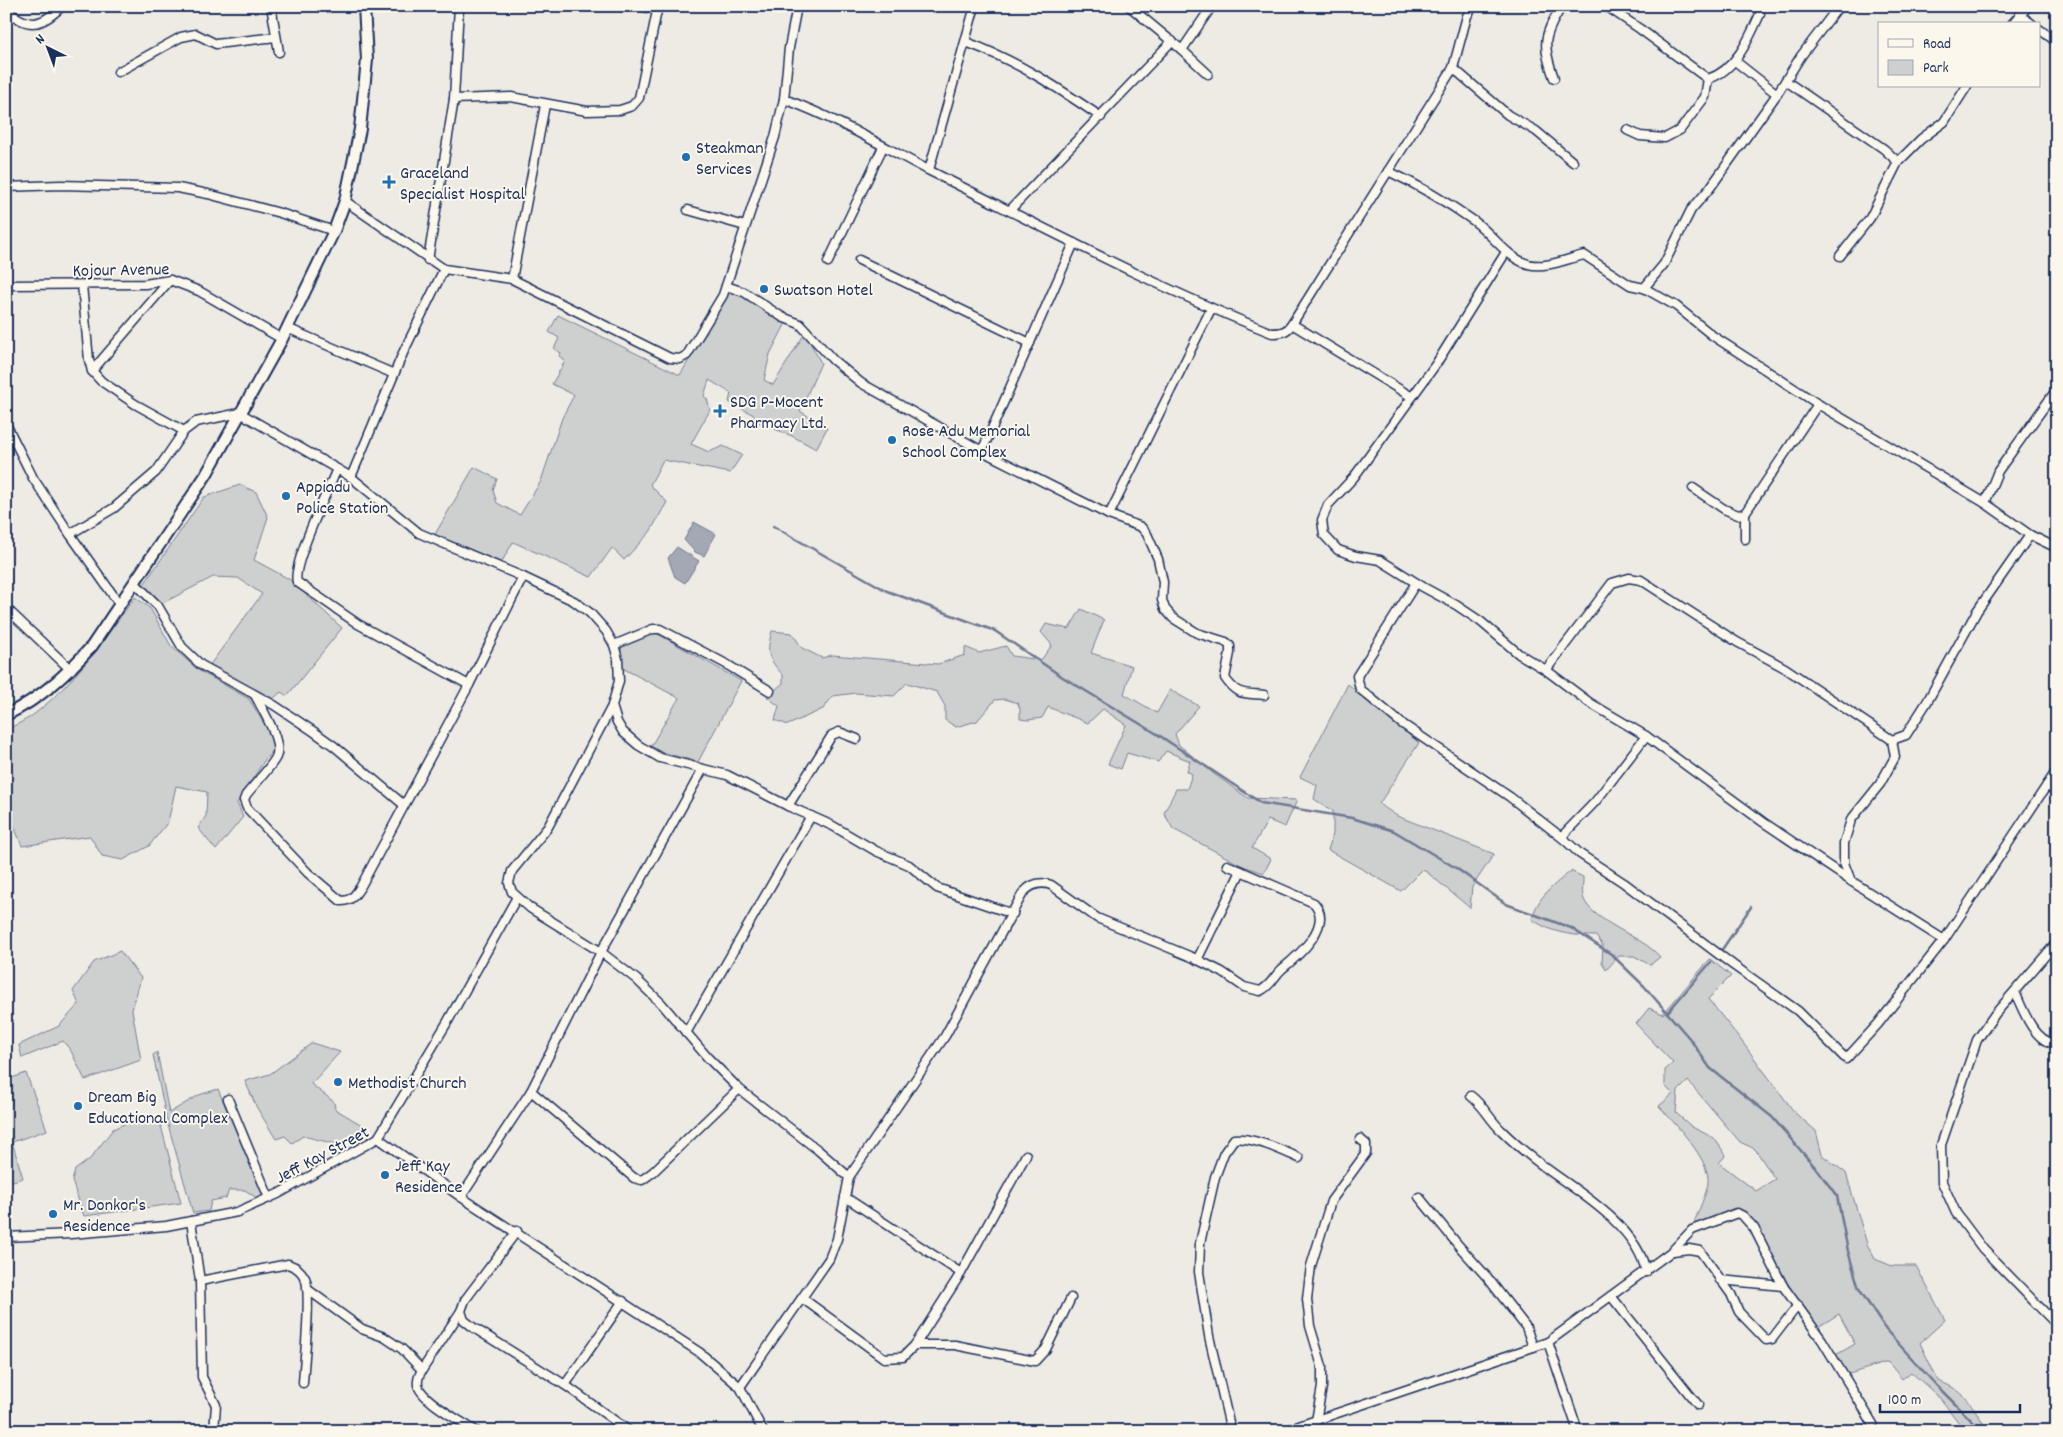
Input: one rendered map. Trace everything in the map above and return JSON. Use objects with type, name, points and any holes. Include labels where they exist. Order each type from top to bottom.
[{"type":"street","points":[[6,9],[16,18],[34,24],[43,22],[62,6]]},
{"type":"street","points":[[272,6],[279,52]]},
{"type":"street","points":[[6,715],[30,703],[71,670],[92,646],[206,475],[282,339],[334,230],[345,201],[360,129],[367,60],[364,6]]},
{"type":"street","points":[[428,260],[454,99],[459,6]]},
{"type":"street","points":[[454,99],[511,98],[587,111],[620,110],[632,106],[638,98],[658,8],[639,6]]},
{"type":"street","points":[[345,201],[428,260],[444,269],[512,279],[670,358],[680,359],[688,355],[720,303],[726,286],[775,138],[784,99],[789,48],[797,6]]},
{"type":"street","points":[[929,170],[976,6]]},
{"type":"street","points":[[1129,6],[1208,74]]},
{"type":"street","points":[[1182,50],[1212,6]]},
{"type":"street","points":[[784,99],[840,122],[883,147],[1211,309],[1272,334],[1281,333],[1289,329],[1452,68],[1467,16],[1473,6]]},
{"type":"street","points":[[1554,78],[1547,58],[1546,43],[1548,27],[1562,6]]},
{"type":"street","points":[[1606,6],[1708,80]]},
{"type":"street","points":[[1644,288],[1664,264],[1691,210],[1710,188],[1778,94],[1801,56],[1840,6]]},
{"type":"street","points":[[2014,22],[2028,6]]},
{"type":"street","points":[[1708,80],[1726,71],[1735,61],[1760,14]]},
{"type":"street","points":[[2020,15],[2029,22]]},
{"type":"street","points":[[2040,30],[2057,42]]},
{"type":"street","points":[[118,72],[181,37],[196,34],[216,44],[276,36]]},
{"type":"street","points":[[966,42],[989,51],[1045,79],[1100,117]]},
{"type":"street","points":[[1010,210],[1172,42]]},
{"type":"street","points":[[1735,61],[1778,94]]},
{"type":"street","points":[[1452,68],[1508,114],[1536,130],[1573,162]]},
{"type":"street","points":[[1627,130],[1640,136],[1665,138],[1680,130],[1706,97],[1708,80]]},
{"type":"street","points":[[1786,81],[1884,149],[1898,162]]},
{"type":"street","points":[[1840,256],[1870,218],[1898,162],[1921,139],[1944,122],[1966,88]]},
{"type":"street","points":[[512,279],[545,105]]},
{"type":"street","points":[[828,262],[883,147]]},
{"type":"street","points":[[1388,171],[1418,185],[1474,221],[1493,236],[1506,252],[1527,264],[1540,265],[1584,255],[1630,285],[1644,288],[1676,306],[1713,336],[1818,404],[1984,503],[2030,535],[2057,548]]},
{"type":"street","points":[[6,188],[60,185],[178,188],[280,213],[334,230]]},
{"type":"street","points":[[688,210],[745,226]]},
{"type":"street","points":[[982,451],[1074,243]]},
{"type":"street","points":[[1506,252],[1436,364],[1354,477],[1328,504],[1322,520],[1324,535],[1338,550],[1356,556],[1380,560],[1480,621],[1519,654],[1546,670],[1590,703],[1646,736],[1763,822],[1851,882],[1944,940]]},
{"type":"street","points":[[860,260],[1030,343]]},
{"type":"street","points":[[351,477],[394,374],[444,269]]},
{"type":"street","points":[[92,371],[170,280]]},
{"type":"street","name":"Kojour Avenue","points":[[6,285],[145,284],[170,280],[199,291],[282,339]]},
{"type":"street","points":[[82,284],[89,360],[92,371],[100,382],[184,431]]},
{"type":"street","points":[[726,286],[744,292],[782,317],[800,324],[833,360],[861,383],[982,451],[1109,515],[1141,527],[1147,534],[1158,559],[1163,582],[1162,600],[1165,609],[1173,618],[1197,633],[1226,642],[1230,646],[1230,653],[1225,678],[1232,688],[1236,691],[1264,696]]},
{"type":"street","points":[[1109,515],[1211,309]]},
{"type":"street","points":[[1292,324],[1412,397]]},
{"type":"street","points":[[287,328],[394,374]]},
{"type":"street","points":[[1984,503],[1998,471],[2057,389]]},
{"type":"street","points":[[1745,539],[1745,513],[1818,404]]},
{"type":"street","points":[[70,534],[114,508],[156,472],[184,431],[196,422],[240,413],[351,477],[419,533],[523,577],[574,601],[584,609],[606,631],[614,645],[618,659],[619,681],[612,706],[548,827],[512,871],[509,883],[512,892],[530,908],[602,952],[643,985],[662,1004],[708,1058],[739,1089],[818,1150],[849,1177]]},
{"type":"street","points":[[6,424],[33,478],[120,605]]},
{"type":"street","points":[[338,469],[302,551],[296,572],[297,582],[358,624],[469,685]]},
{"type":"street","points":[[1693,488],[1724,509],[1738,515],[1745,513]]},
{"type":"street","points":[[1892,740],[1906,735],[1927,702],[1977,611],[2030,535]]},
{"type":"street","points":[[255,694],[278,747],[276,758],[246,795],[244,800],[246,808],[308,873],[341,901],[348,901],[355,895],[469,685],[523,577]]},
{"type":"street","points":[[1546,670],[1612,583],[1629,578],[1641,580],[1737,642],[1785,668],[1892,740],[1895,757],[1880,784],[1851,820],[1844,843],[1844,863],[1851,882]]},
{"type":"street","points":[[135,583],[158,606],[182,647],[201,665],[274,705],[334,746],[404,805]]},
{"type":"street","points":[[1416,583],[1356,676],[1360,689],[1402,723],[1510,797],[1580,854],[1624,883],[1798,1011],[1846,1059],[1878,1024],[1944,940],[2057,770]]},
{"type":"street","points":[[6,608],[71,670]]},
{"type":"street","points":[[614,645],[652,629],[660,629],[726,664],[770,691]]},
{"type":"street","points":[[612,706],[622,732],[638,745],[660,758],[727,775],[847,833],[876,851],[909,865],[937,888],[1013,914]]},
{"type":"street","points":[[788,806],[832,735],[840,732],[857,739]]},
{"type":"street","points":[[1565,840],[1564,834],[1595,802],[1646,736]]},
{"type":"street","points":[[461,1197],[531,1091],[602,952],[703,769]]},
{"type":"street","points":[[2047,785],[2057,793]]},
{"type":"street","points":[[686,1033],[811,816]]},
{"type":"street","points":[[740,1387],[829,1259],[836,1239],[849,1177],[945,1036],[1023,893],[1029,886],[1043,882],[1097,918],[1197,960],[1222,972],[1244,987],[1260,991],[1270,986],[1280,971],[1307,946],[1319,926],[1321,916],[1314,904],[1227,865]]},
{"type":"street","points":[[1197,960],[1241,871]]},
{"type":"street","points":[[378,1138],[448,1021],[517,897]]},
{"type":"street","points":[[2057,942],[1995,1014],[1977,1040],[1941,1146],[1942,1182],[1956,1213],[1983,1249],[2057,1325]]},
{"type":"street","points":[[2015,992],[2028,1023],[2042,1038],[2053,1044],[2057,1043]]},
{"type":"street","points":[[531,1091],[634,1178],[642,1180],[653,1172],[739,1089]]},
{"type":"street","points":[[1471,1096],[1482,1104],[1500,1130],[1554,1174],[1576,1188],[1622,1229],[1638,1249],[1644,1260],[1646,1272]]},
{"type":"street","points":[[228,1099],[269,1198]]},
{"type":"street","name":"Jeff Kay Street","points":[[6,1237],[166,1226],[237,1212],[269,1198],[378,1138],[461,1197],[517,1231],[700,1352],[740,1387],[762,1431]]},
{"type":"street","points":[[1231,1431],[1209,1336],[1199,1272],[1200,1243],[1208,1205],[1221,1160],[1229,1144],[1234,1139],[1239,1138],[1266,1145],[1299,1158]]},
{"type":"street","points":[[1316,1421],[1322,1387],[1322,1366],[1310,1326],[1307,1299],[1311,1266],[1331,1201],[1366,1153],[1366,1144],[1360,1138]]},
{"type":"street","points":[[802,1298],[884,1358],[903,1357],[914,1345],[961,1273],[1026,1155]]},
{"type":"street","points":[[845,1197],[961,1273]]},
{"type":"street","points":[[1419,1197],[1487,1277],[1526,1327],[1533,1347]]},
{"type":"street","points":[[1284,1431],[1548,1342],[1646,1272],[1672,1251],[1692,1230],[1737,1213],[1743,1216],[1754,1228],[1783,1286],[1822,1340],[1873,1424]]},
{"type":"street","points":[[191,1221],[200,1281],[202,1377],[216,1405],[214,1431]]},
{"type":"street","points":[[476,1431],[430,1400],[418,1386],[418,1376],[461,1311],[466,1300],[517,1231]]},
{"type":"street","points":[[1672,1251],[1689,1248],[1700,1251],[1731,1294],[1739,1312],[1766,1340],[1772,1339],[1798,1305]]},
{"type":"street","points":[[200,1281],[288,1264],[298,1268],[306,1279],[307,1289],[303,1383]]},
{"type":"street","points":[[1720,1280],[1783,1286]]},
{"type":"street","points":[[307,1289],[362,1329],[384,1337],[402,1349],[422,1370]]},
{"type":"street","points":[[1611,1296],[1698,1405]]},
{"type":"street","points":[[914,1345],[955,1345],[1009,1354],[1024,1360],[1035,1361],[1046,1349],[1071,1298]]},
{"type":"street","points":[[565,1385],[623,1301]]},
{"type":"street","points":[[461,1311],[464,1320],[474,1328],[565,1385],[629,1431]]},
{"type":"street","points":[[1548,1342],[1578,1431]]},
{"type":"green space","points":[[728,290],[742,293],[786,323],[770,354],[764,380],[773,385],[805,333],[821,363],[800,411],[827,428],[816,449],[792,436],[755,421],[754,415],[729,402],[731,393],[709,380],[704,396],[707,399],[710,410],[691,444],[709,452],[723,446],[742,455],[730,473],[663,460],[650,485],[667,502],[650,532],[624,560],[612,548],[591,577],[513,542],[500,565],[434,536],[474,467],[497,479],[493,490],[497,503],[520,515],[541,481],[562,418],[574,395],[552,384],[565,361],[559,356],[561,353],[554,349],[559,338],[549,332],[558,315],[680,375],[712,322]]},
{"type":"green space","points":[[240,485],[256,492],[268,517],[254,560],[289,579],[342,628],[287,696],[281,692],[273,699],[209,666],[262,594],[238,578],[213,577],[159,605],[142,587],[204,497]]},
{"type":"green space","points":[[135,597],[150,608],[171,646],[198,670],[249,699],[271,735],[273,751],[266,758],[237,803],[243,817],[216,850],[198,828],[206,816],[207,792],[176,786],[168,822],[149,846],[123,860],[102,856],[90,836],[22,846],[6,807],[6,730],[33,715],[62,689],[88,660]]},
{"type":"green space","points":[[1081,609],[1104,620],[1091,653],[1132,666],[1124,694],[1157,713],[1170,690],[1199,706],[1175,734],[1179,745],[1214,774],[1248,798],[1297,800],[1285,827],[1268,820],[1252,848],[1271,859],[1264,873],[1243,866],[1173,829],[1164,813],[1176,789],[1187,789],[1192,774],[1187,771],[1190,761],[1166,751],[1158,762],[1127,753],[1121,769],[1108,764],[1126,725],[1103,709],[1088,723],[1048,707],[1042,718],[1028,720],[1020,719],[1018,703],[1005,699],[995,700],[977,721],[956,727],[945,720],[945,706],[937,692],[907,683],[894,696],[856,693],[833,696],[823,709],[788,725],[775,720],[779,706],[767,697],[783,683],[783,675],[769,655],[772,631],[792,633],[802,648],[822,658],[832,655],[938,664],[965,655],[965,647],[979,653],[1006,646],[1012,656],[1041,660],[1052,645],[1041,632],[1046,624],[1069,629]]},
{"type":"green space","points":[[656,633],[741,681],[698,762],[661,752],[651,746],[679,698],[624,669],[620,655],[622,646],[645,635]]},
{"type":"green space","points":[[1348,684],[1419,743],[1379,804],[1397,816],[1494,854],[1472,887],[1470,908],[1423,869],[1401,891],[1328,850],[1333,834],[1333,811],[1314,799],[1317,785],[1300,777]]},
{"type":"green space","points":[[1571,871],[1583,877],[1583,897],[1596,914],[1642,942],[1660,957],[1650,965],[1634,956],[1619,956],[1606,970],[1602,962],[1603,946],[1596,936],[1554,931],[1532,919],[1534,911],[1542,898]]},
{"type":"green space","points":[[120,951],[141,978],[132,1010],[141,1060],[85,1080],[71,1051],[63,1041],[22,1058],[19,1045],[59,1026],[79,1004],[73,991],[94,962]]},
{"type":"green space","points":[[1710,959],[1731,976],[1708,999],[1795,1113],[1816,1131],[1822,1155],[1846,1173],[1867,1244],[1875,1259],[1892,1266],[1916,1266],[1945,1320],[1920,1343],[1938,1381],[1956,1390],[1968,1400],[1988,1431],[1965,1431],[1940,1398],[1911,1372],[1902,1379],[1888,1362],[1846,1375],[1834,1356],[1855,1344],[1839,1314],[1818,1327],[1787,1282],[1760,1234],[1743,1214],[1734,1208],[1696,1226],[1694,1223],[1707,1188],[1707,1174],[1698,1153],[1659,1106],[1673,1094],[1665,1086],[1665,1070],[1673,1063],[1636,1024],[1649,1008],[1663,1014]],"holes":[[[1688,1081],[1740,1142],[1755,1149],[1775,1179],[1756,1191],[1719,1163],[1726,1155],[1714,1138],[1692,1127],[1676,1113],[1678,1091]]]},
{"type":"green space","points":[[312,1043],[340,1052],[311,1084],[334,1102],[335,1109],[367,1128],[340,1145],[303,1136],[292,1143],[285,1136],[276,1139],[257,1108],[245,1081],[270,1074]]},
{"type":"green space","points":[[157,1052],[169,1113],[199,1095],[218,1089],[264,1197],[258,1199],[245,1190],[229,1190],[226,1198],[211,1201],[209,1211],[193,1213],[167,1121],[153,1055]]},
{"type":"green space","points":[[26,1073],[47,1130],[12,1142],[23,1178],[6,1183],[6,1080]]},
{"type":"green space","points":[[152,1115],[160,1122],[181,1203],[84,1216],[72,1181],[75,1170],[90,1159],[113,1129],[138,1118]]},
{"type":"shaded area","points":[[694,522],[716,534],[704,556],[695,552],[684,540]]},
{"type":"shaded area","points":[[677,547],[699,561],[685,583],[675,577],[668,558]]},
{"type":"waterway","points":[[773,526],[887,591],[995,631],[1061,676],[1157,734],[1261,803],[1352,818],[1394,831],[1456,868],[1506,904],[1571,928],[1611,954],[1644,986],[1690,1039],[1710,1068],[1772,1117],[1815,1167],[1837,1196],[1848,1251],[1859,1289],[1886,1330],[1936,1385],[1975,1424],[1979,1431]]},
{"type":"waterway","points":[[1721,951],[1751,907]]},
{"type":"waterway","points":[[1667,1013],[1711,962]]},
{"type":"place","name":"Steakman Services","points":[[686,157]]},
{"type":"place","name":"Graceland Specialist Hospital","points":[[389,182]]},
{"type":"place","name":"Swatson Hotel","points":[[764,289]]},
{"type":"place","name":"SDG P-Mocent Pharmacy Ltd.","points":[[720,411]]},
{"type":"place","name":"Rose Adu Memorial School Complex","points":[[892,440]]},
{"type":"place","name":"Appiadu Police Station","points":[[286,496]]},
{"type":"place","name":"Methodist Church","points":[[338,1082]]},
{"type":"place","name":"Dream Big Educational Complex","points":[[78,1106]]},
{"type":"place","name":"Jeff Kay Residence","points":[[385,1175]]},
{"type":"place","name":"Mr. Donkor's Residence","points":[[53,1214]]}]
